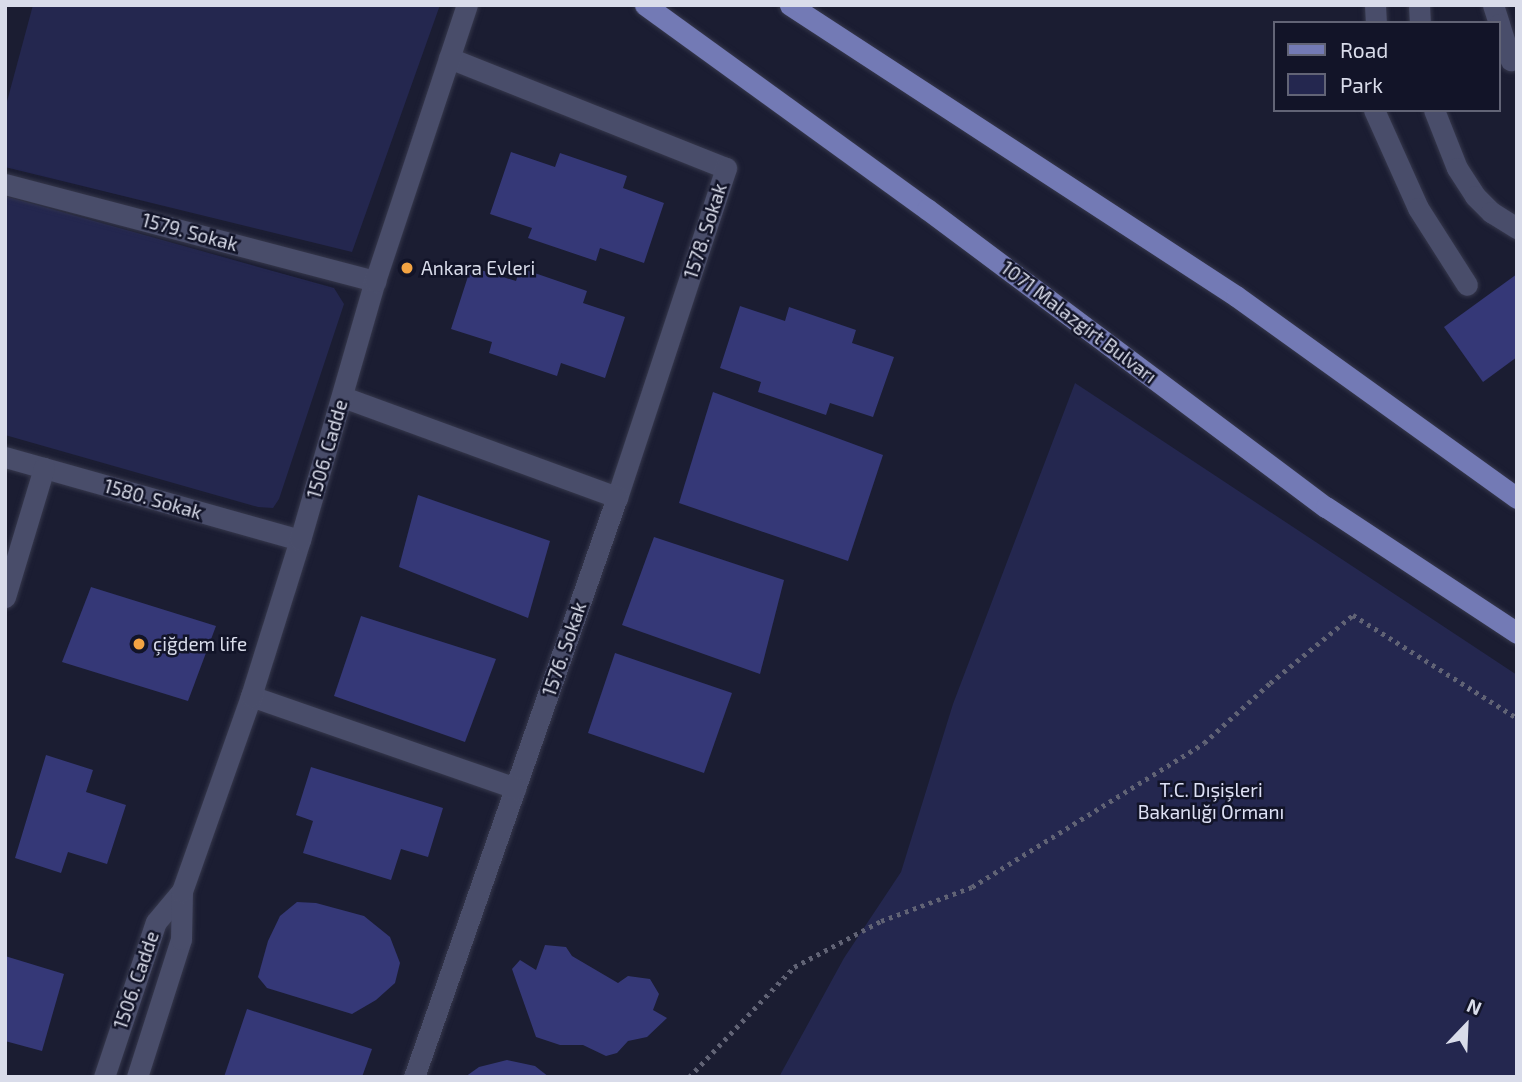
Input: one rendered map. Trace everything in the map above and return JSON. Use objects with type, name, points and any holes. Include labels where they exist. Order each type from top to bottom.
[{"type":"main road","name":"1071 Malazgirt Bulvarı","points":[[645,5],[927,209],[1326,507],[1517,633]]},
{"type":"main road","points":[[790,5],[1236,296],[1517,498]]},
{"type":"street","name":"1506. Cadde","points":[[137,1077],[181,939],[182,891],[251,696],[343,397],[375,281],[467,5]]},
{"type":"street","points":[[1501,27],[1514,55]]},
{"type":"street","name":"1578. Sokak","points":[[449,58],[726,168],[617,497]]},
{"type":"street","points":[[1375,112],[1418,208],[1467,285]]},
{"type":"street","points":[[1435,112],[1457,168],[1475,196],[1491,212],[1517,228]]},
{"type":"street","name":"1579. Sokak","points":[[5,184],[375,281]]},
{"type":"street","points":[[343,397],[617,497]]},
{"type":"street","name":"1580. Sokak","points":[[5,457],[300,540]]},
{"type":"street","points":[[5,597],[44,468]]},
{"type":"street","name":"1576. Sokak","points":[[414,1077],[617,497]]},
{"type":"street","points":[[251,696],[515,788]]},
{"type":"street","name":"1506. Cadde","points":[[104,1077],[156,922],[182,891]]},
{"type":"path","points":[[689,1077],[794,967],[881,921],[972,887],[1204,743],[1270,683],[1353,615],[1517,718]]},
{"type":"green space","points":[[33,5],[440,5],[352,252],[5,167],[5,109]]},
{"type":"green space","points":[[5,196],[334,288],[344,304],[279,499],[273,508],[258,507],[5,435]]},
{"type":"green space","name":"T.C. Dışişleri Bakanlığı Ormanı","points":[[1075,383],[1517,675],[1517,1077],[779,1077],[844,958],[901,872],[953,704]]},
{"type":"building","points":[[511,152],[555,167],[560,153],[627,176],[623,188],[664,203],[644,263],[600,248],[596,261],[528,238],[532,228],[490,214]]},
{"type":"building","points":[[471,267],[516,281],[520,268],[587,291],[583,303],[625,317],[605,378],[561,363],[557,376],[489,353],[492,342],[451,329]]},
{"type":"building","points":[[1517,274],[1517,357],[1483,382],[1444,327]]},
{"type":"building","points":[[740,306],[785,321],[789,307],[856,330],[852,343],[894,357],[873,417],[830,403],[826,415],[758,392],[761,382],[720,368]]},
{"type":"building","points":[[713,392],[883,455],[848,561],[679,503]]},
{"type":"building","points":[[418,495],[550,541],[528,618],[399,567]]},
{"type":"building","points":[[654,537],[784,580],[760,674],[622,625]]},
{"type":"building","name":"çiğdem life","points":[[91,587],[216,626],[188,701],[62,662]]},
{"type":"building","points":[[361,616],[496,659],[465,742],[334,696]]},
{"type":"building","points":[[615,653],[732,693],[704,773],[588,733]]},
{"type":"building","points":[[46,755],[93,770],[86,792],[126,805],[107,864],[68,852],[61,873],[15,858]]},
{"type":"building","points":[[311,767],[443,808],[428,857],[401,849],[391,880],[303,853],[313,821],[296,815]]},
{"type":"building","points":[[297,902],[316,903],[364,916],[390,937],[400,963],[395,983],[376,1000],[352,1014],[267,988],[258,977],[268,941],[280,916]]},
{"type":"building","points":[[545,945],[566,947],[572,956],[618,983],[628,976],[650,979],[659,994],[653,1010],[667,1018],[647,1037],[628,1041],[617,1053],[606,1056],[583,1045],[560,1045],[536,1037],[512,969],[520,960],[536,970]]},
{"type":"building","points":[[5,956],[64,974],[42,1051],[5,1041]]},
{"type":"building","points":[[247,1009],[372,1049],[362,1077],[224,1077]]},
{"type":"building","points":[[507,1060],[535,1066],[549,1077],[465,1077],[479,1067]]},
{"type":"place","name":"Ankara Evleri","points":[[407,268]]},
{"type":"place","name":"çiğdem life","points":[[139,644]]}]
